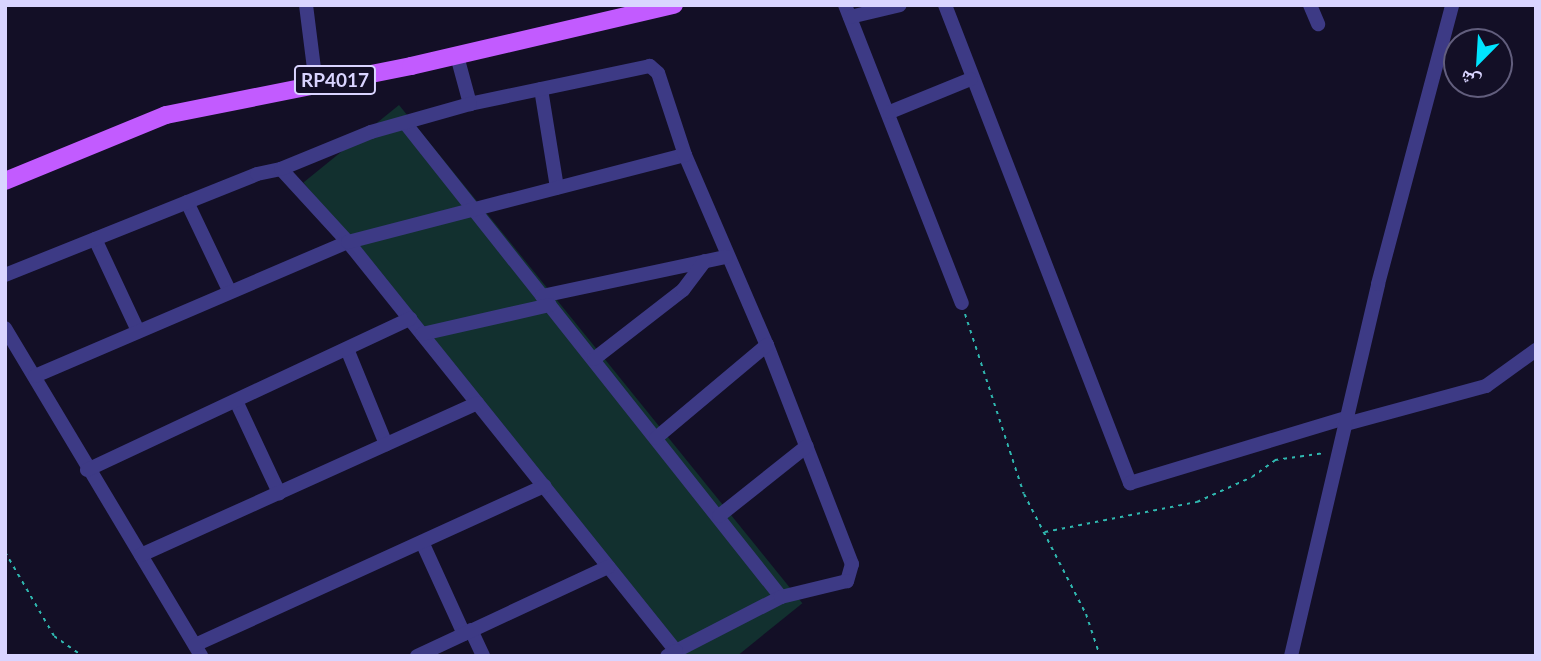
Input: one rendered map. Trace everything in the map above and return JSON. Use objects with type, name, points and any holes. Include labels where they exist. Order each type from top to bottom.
[{"type":"main road","name":"RP4017","points":[[5,181],[149,120],[457,56],[674,5]]},
{"type":"street","points":[[306,5],[316,84]]},
{"type":"street","points":[[900,5],[847,11],[890,112],[962,303]]},
{"type":"street","points":[[945,5],[971,79],[1130,483],[1347,421],[1486,386],[1536,351]]},
{"type":"street","points":[[1310,5],[1318,24]]},
{"type":"street","points":[[1290,656],[1296,618],[1340,451],[1381,271],[1452,5]]},
{"type":"street","points":[[457,56],[470,104]]},
{"type":"street","points":[[5,275],[187,202],[405,123],[470,104],[655,68],[685,155],[726,257],[767,345],[807,446],[852,569],[847,581],[780,597],[671,653],[608,567],[411,319],[348,242],[281,169]]},
{"type":"street","points":[[890,112],[971,79]]},
{"type":"street","points":[[541,89],[556,188]]},
{"type":"street","points":[[405,123],[468,208],[594,359],[780,597]]},
{"type":"street","points":[[35,376],[229,290],[348,242],[468,208],[685,155]]},
{"type":"street","points":[[187,202],[229,290]]},
{"type":"street","points":[[95,239],[138,331]]},
{"type":"street","points":[[422,334],[546,300],[726,257]]},
{"type":"street","points":[[594,359],[683,290],[705,261]]},
{"type":"street","points":[[88,470],[411,319]]},
{"type":"street","points":[[5,328],[198,651],[544,486]]},
{"type":"street","points":[[656,438],[767,345]]},
{"type":"street","points":[[347,349],[386,444]]},
{"type":"street","points":[[236,401],[279,493]]},
{"type":"street","points":[[141,555],[477,404]]},
{"type":"street","points":[[719,516],[807,446]]},
{"type":"street","points":[[422,542],[483,656]]},
{"type":"street","points":[[416,656],[608,567]]},
{"type":"path","points":[[962,303],[1016,474],[1086,614],[1100,656]]},
{"type":"path","points":[[1045,532],[1196,502],[1252,477],[1275,460],[1340,451]]},
{"type":"path","points":[[5,552],[54,636],[83,656]]},
{"type":"green space","points":[[399,105],[802,603],[737,656],[687,656],[303,182]]}]
